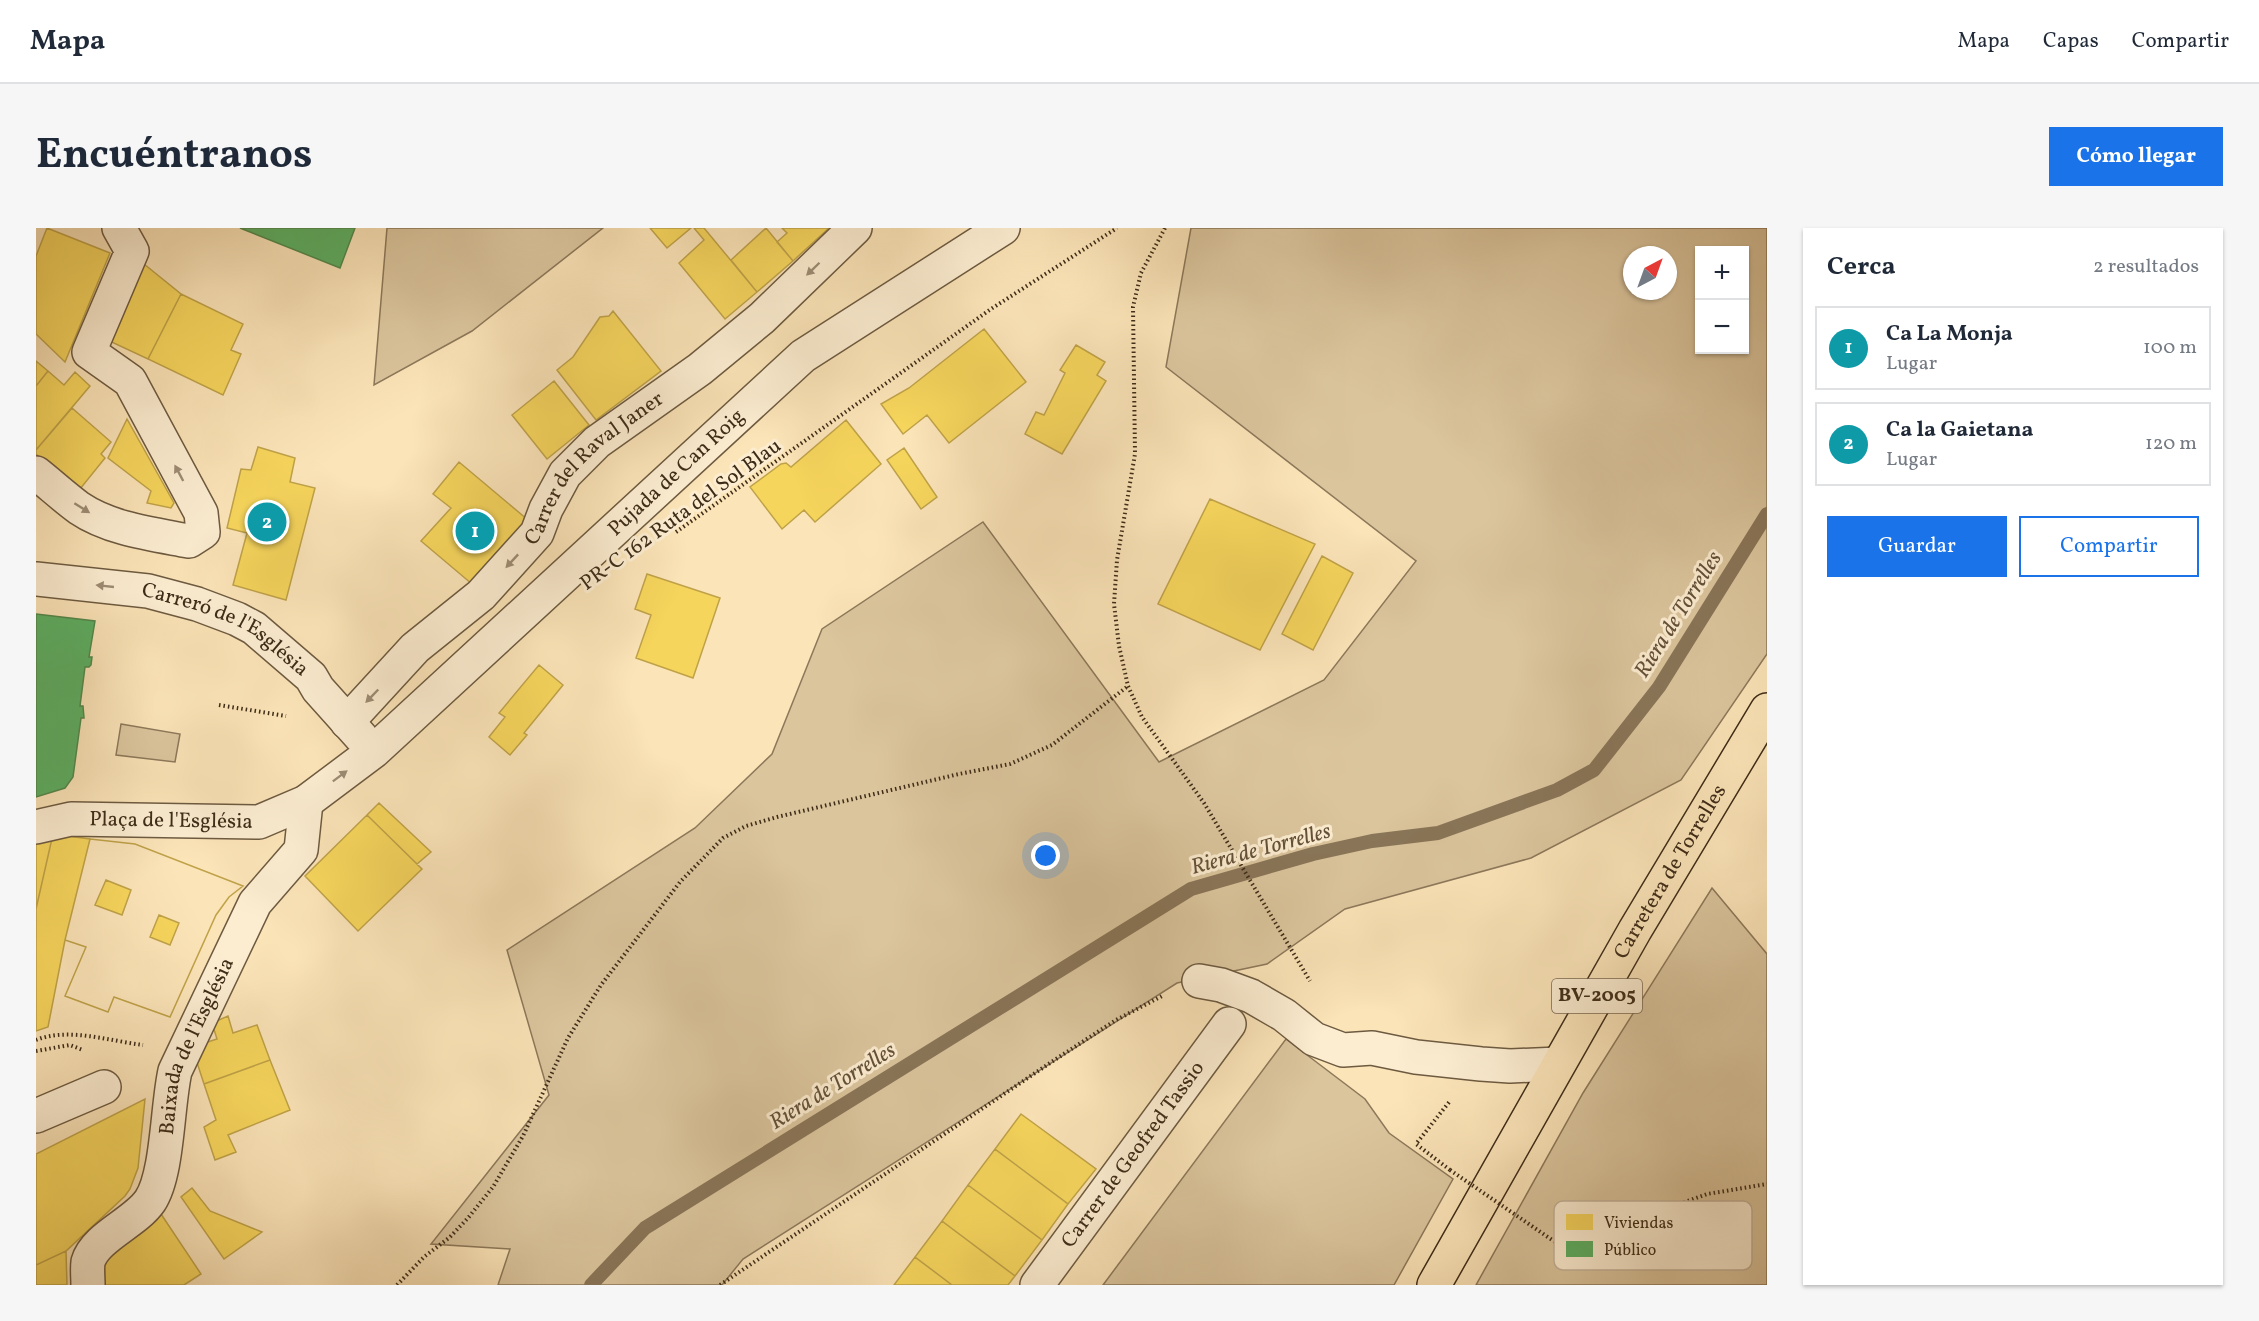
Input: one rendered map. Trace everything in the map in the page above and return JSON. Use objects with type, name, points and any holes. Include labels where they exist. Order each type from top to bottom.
[{"type":"main road","name":"Carretera de Torrelles","points":[[1434,1285],[1558,1064],[1767,710]]},
{"type":"street","points":[[36,473],[80,508],[106,522],[153,535],[189,541],[203,532],[201,513],[130,381],[89,352],[132,250],[119,228]]},
{"type":"street","name":"Carrer del Raval Janer","points":[[347,722],[415,648],[481,595],[537,533],[565,474],[597,442],[700,369],[762,318],[855,228]]},
{"type":"street","name":"Pujada de Can Roig","points":[[374,751],[803,356],[1003,228]]},
{"type":"street","name":"Carreró de l'Església","points":[[36,579],[148,591],[197,604],[237,619],[254,628],[311,677],[318,689],[374,751]]},
{"type":"street","points":[[306,802],[374,751]]},
{"type":"street","name":"Plaça de l'Església","points":[[36,827],[70,819],[259,822],[306,802]]},
{"type":"street","name":"Baixada de l'Església","points":[[88,1285],[88,1261],[101,1243],[132,1219],[150,1201],[158,1182],[173,1079],[255,903],[301,850],[306,802]]},
{"type":"street","points":[[1199,981],[1221,985],[1251,996],[1284,1015],[1314,1039],[1343,1050],[1372,1048],[1416,1056],[1510,1066],[1558,1064]]},
{"type":"street","name":"Carrer de Geofred Tassio","points":[[1037,1285],[1229,1024]]},
{"type":"street","points":[[36,1116],[104,1087]]},
{"type":"path","name":"PR-C 162 Ruta del Sol Blau","points":[[668,538],[991,309],[1117,228]]},
{"type":"path","points":[[1165,228],[1141,273],[1133,307],[1136,454],[1117,560],[1114,604],[1119,646],[1128,686],[1142,717],[1204,803],[1311,982]]},
{"type":"path","points":[[397,1285],[424,1257],[450,1237],[493,1187],[524,1136],[568,1038],[600,985],[680,882],[723,838],[746,826],[777,817],[1010,764],[1052,745],[1128,686]]},
{"type":"path","points":[[219,705],[271,715]]},
{"type":"path","points":[[720,1285],[1116,1020],[1172,991],[1199,981]]},
{"type":"path","points":[[36,1040],[43,1037],[71,1035],[156,1047],[190,1039]]},
{"type":"path","points":[[36,1050],[70,1045]]},
{"type":"path","points":[[1437,1118],[1416,1144],[1554,1241]]},
{"type":"path","points":[[1688,1201],[1707,1194],[1767,1184]]},
{"type":"shaded area","points":[[387,228],[603,228],[472,331],[374,385]]},
{"type":"shaded area","points":[[1191,228],[1767,228],[1767,654],[1681,780],[1531,858],[1345,909],[1267,964],[1177,983],[743,1259],[722,1285],[498,1285],[510,1249],[431,1244],[549,1095],[507,950],[695,828],[772,754],[822,629],[983,522],[1159,762],[1324,680],[1416,561],[1166,367]]},
{"type":"shaded area","points":[[121,724],[180,734],[175,762],[116,755]]},
{"type":"shaded area","points":[[1712,888],[1767,954],[1767,1285],[1476,1285],[1583,1093]]},
{"type":"shaded area","points":[[1286,1039],[1365,1099],[1389,1133],[1453,1179],[1394,1285],[1103,1285]]},
{"type":"building: Viviendas","points":[[47,228],[110,253],[65,362],[36,334],[36,256]]},
{"type":"building: Viviendas","points":[[650,228],[691,228],[667,248]]},
{"type":"building: Viviendas","points":[[694,228],[704,228],[757,292],[725,319],[679,263],[704,240]]},
{"type":"building: Viviendas","points":[[766,228],[793,261],[757,292],[731,260]]},
{"type":"building: Viviendas","points":[[782,228],[829,228],[793,261],[777,242],[787,233]]},
{"type":"building: Viviendas","points":[[144,264],[181,294],[148,359],[103,338]]},
{"type":"building: Viviendas","points":[[181,294],[243,324],[231,350],[241,354],[223,395],[148,359]]},
{"type":"building: Viviendas","points":[[613,311],[661,371],[596,420],[557,370],[573,357],[600,317],[609,316]]},
{"type":"building: Viviendas","points":[[984,329],[1026,382],[949,443],[927,415],[903,434],[881,404],[909,388]]},
{"type":"building: Viviendas","points":[[1076,345],[1105,362],[1097,375],[1106,381],[1062,454],[1025,434],[1036,412],[1044,415],[1065,373],[1060,370]]},
{"type":"building: Viviendas","points":[[36,361],[48,371],[36,386]]},
{"type":"building: Viviendas","points":[[48,371],[64,385],[75,372],[90,386],[36,450],[36,386]]},
{"type":"building: Viviendas","points":[[554,381],[589,425],[547,459],[512,415]]},
{"type":"building: Viviendas","points":[[72,408],[111,442],[101,454],[105,458],[80,489],[36,454],[36,450]]},
{"type":"building: Viviendas","points":[[127,419],[174,503],[171,508],[147,503],[151,491],[108,458]]},
{"type":"building: Viviendas","points":[[846,420],[881,464],[815,522],[804,510],[782,529],[750,487],[781,464],[786,463],[791,467]]},
{"type":"building: Viviendas","points":[[258,447],[295,458],[290,482],[315,488],[286,600],[233,585],[247,533],[227,528],[241,469],[251,470]]},
{"type":"building: Viviendas","points":[[904,448],[937,497],[921,509],[887,460]]},
{"type":"building: Viviendas","points":[[459,462],[528,520],[472,584],[421,541],[451,508],[433,494]]},
{"type":"building: Viviendas","points":[[1210,499],[1315,544],[1260,650],[1158,604]]},
{"type":"building: Viviendas","points":[[1322,556],[1353,573],[1313,650],[1282,634]]},
{"type":"building: Viviendas","points":[[647,574],[720,598],[693,678],[636,658],[651,615],[635,609]]},
{"type":"building: Viviendas","points":[[539,665],[563,685],[524,733],[527,735],[510,755],[489,737],[505,717],[499,713]]},
{"type":"building: Viviendas","points":[[379,803],[431,852],[417,864],[367,815]]},
{"type":"building: Viviendas","points":[[367,815],[422,869],[358,931],[305,876]]},
{"type":"building: Viviendas","points":[[53,834],[90,839],[65,940],[48,1027],[36,1031],[36,909]]},
{"type":"building: Viviendas","points":[[53,834],[36,909],[36,839]]},
{"type":"building: Viviendas","points":[[90,839],[135,844],[243,886],[229,897],[216,915],[170,1017],[114,997],[108,1012],[65,996],[86,947],[65,940]],"holes":[[[106,880],[131,890],[122,915],[95,905]],[[159,915],[179,923],[170,945],[150,937]]]},
{"type":"building: Viviendas","points":[[90,839],[135,844],[243,886],[229,897],[216,915],[170,1017],[114,997],[108,1012],[65,996],[86,947],[65,940]]},
{"type":"building: Viviendas","points":[[228,1016],[233,1033],[257,1025],[270,1060],[204,1084],[192,1047],[217,1039],[212,1023]]},
{"type":"building: Viviendas","points":[[270,1060],[290,1110],[228,1135],[236,1152],[215,1160],[204,1127],[216,1120],[204,1084]]},
{"type":"building: Viviendas","points":[[145,1099],[138,1168],[130,1189],[66,1251],[36,1265],[36,1154]]},
{"type":"building: Viviendas","points":[[1021,1114],[1096,1169],[1068,1204],[995,1149]]},
{"type":"building: Viviendas","points":[[995,1149],[1068,1204],[1042,1240],[968,1185]]},
{"type":"building: Viviendas","points":[[968,1185],[1042,1240],[1015,1276],[942,1221]]},
{"type":"building: Viviendas","points":[[192,1188],[210,1211],[262,1232],[224,1259],[181,1197]]},
{"type":"building: Viviendas","points":[[161,1214],[201,1274],[184,1285],[102,1285],[99,1267]]},
{"type":"building: Viviendas","points":[[942,1221],[1015,1276],[1008,1285],[952,1285],[915,1257]]},
{"type":"building: Viviendas","points":[[66,1251],[67,1285],[36,1285],[36,1265]]},
{"type":"building: Viviendas","points":[[915,1257],[952,1285],[894,1285]]},
{"type":"building: Público","points":[[240,228],[355,228],[340,268]]},
{"type":"building: Público","points":[[36,614],[95,621],[89,657],[92,657],[91,665],[85,667],[80,706],[83,706],[84,718],[81,718],[73,777],[65,788],[36,797]]},
{"type":"waterway","name":"Riera de Torrelles","points":[[591,1285],[645,1228],[1191,889],[1313,854],[1372,841],[1438,833],[1557,790],[1594,770],[1659,687],[1767,514]]},
{"type":"place","name":"Ca la Gaietana","points":[[267,522]]},
{"type":"place","name":"Ca La Monja","points":[[475,531]]}]
